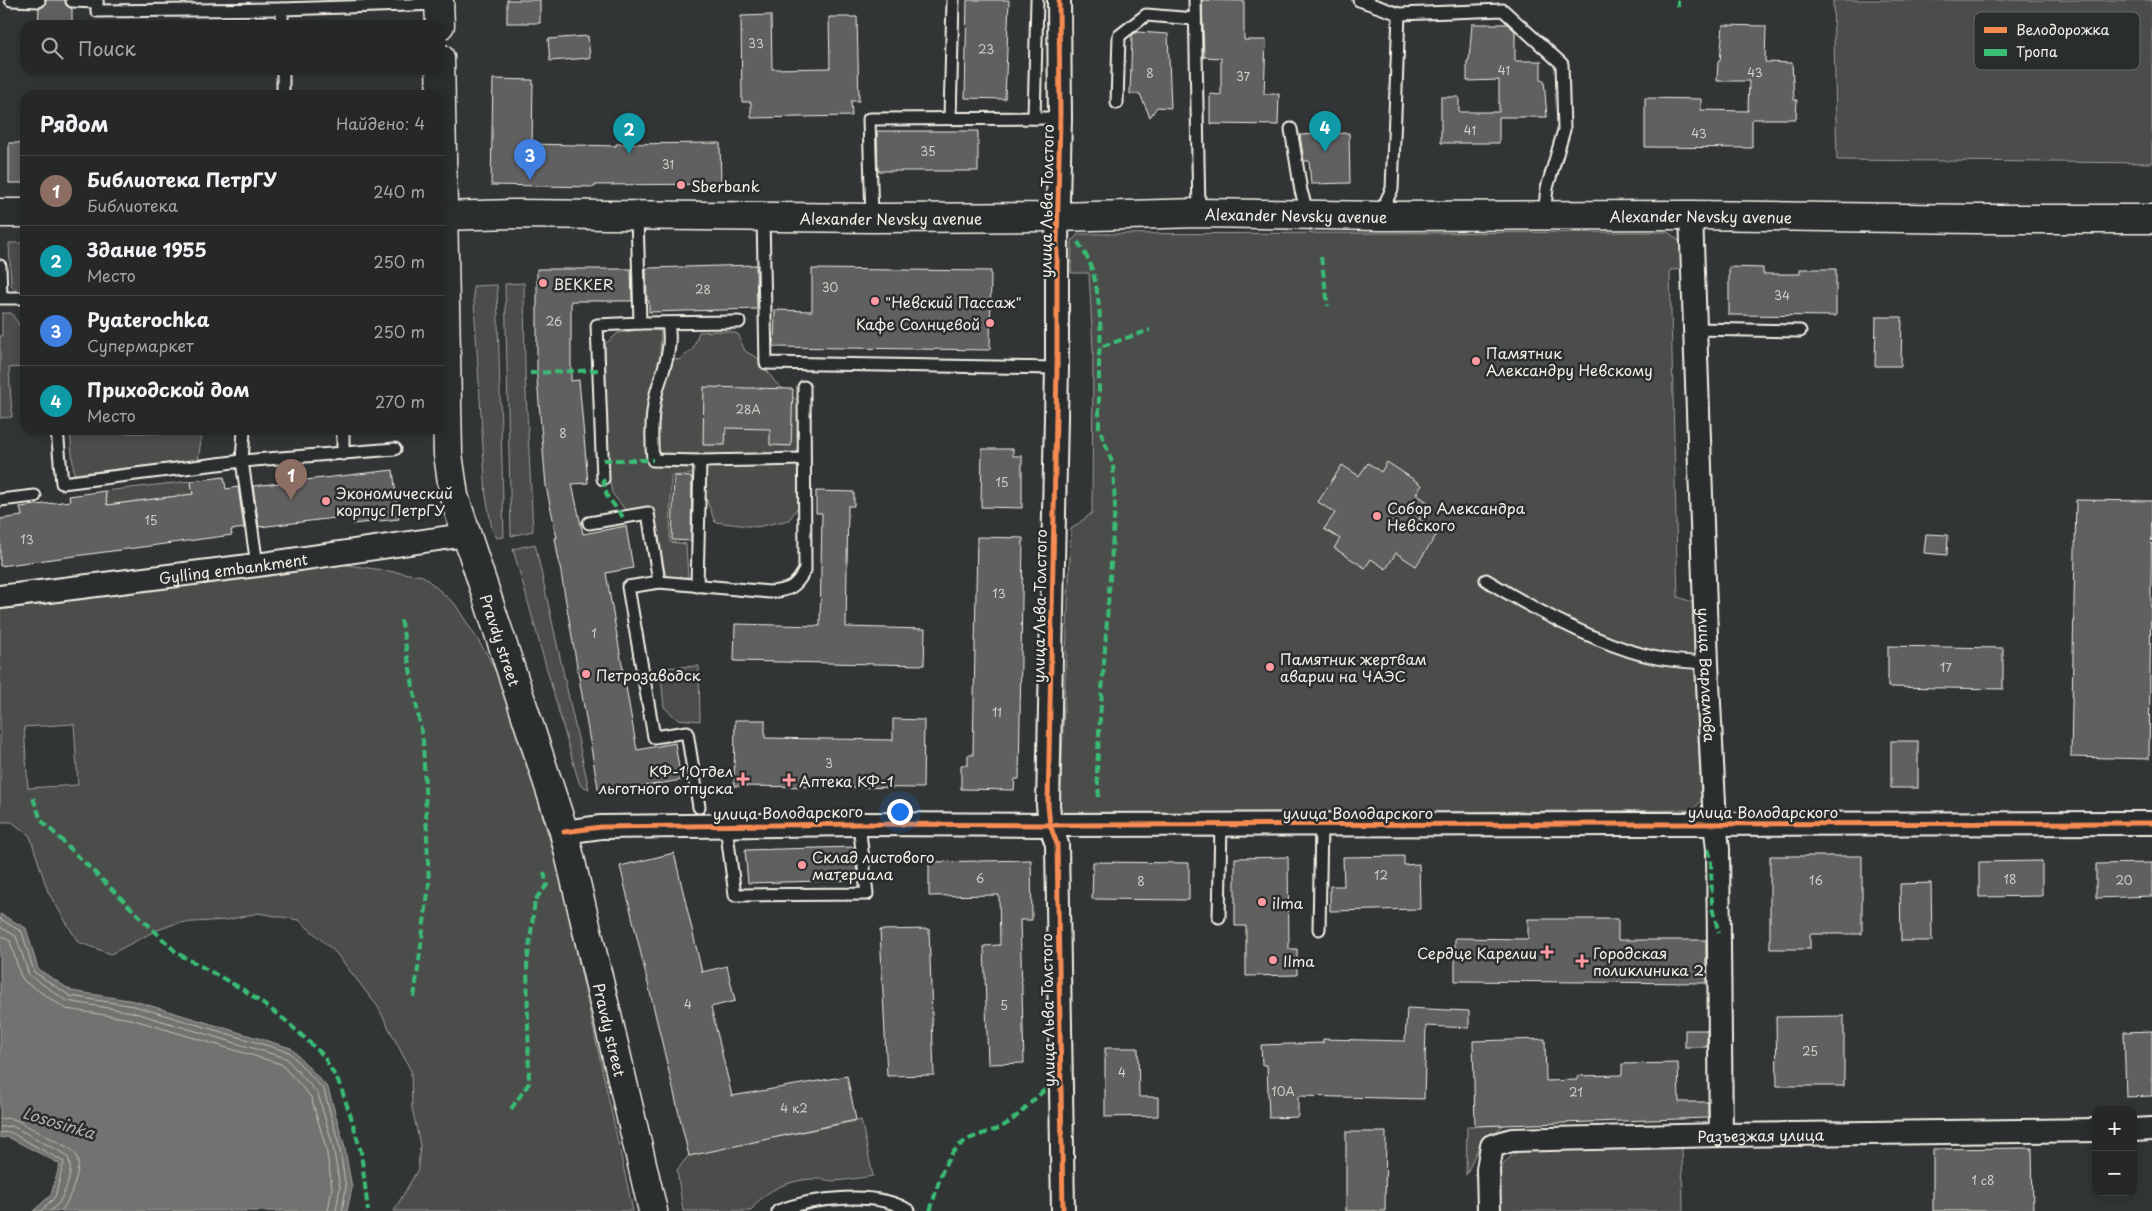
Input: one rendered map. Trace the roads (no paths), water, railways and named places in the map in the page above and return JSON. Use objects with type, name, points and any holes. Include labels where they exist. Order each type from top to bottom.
[{"type":"main road","name":"Pravdy street","points":[[440,75],[440,90]]},
{"type":"main road","points":[[0,213],[20,213]]},
{"type":"main road","name":"Alexander Nevsky avenue","points":[[445,216],[515,214],[872,218],[1057,217],[1199,213],[1380,216],[1691,215],[1977,220],[2152,219]]},
{"type":"main road","name":"Pravdy street","points":[[445,245],[448,454],[454,496],[465,535],[480,574],[564,832],[653,1211]]},
{"type":"street","name":"улица Льва Толстого","points":[[1060,0],[1057,368],[1048,805],[1050,825],[1057,844],[1061,986],[1060,1134],[1064,1211]]},
{"type":"street","name":"улица Варламова","points":[[1691,215],[1707,663],[1718,849],[1721,1135]]},
{"type":"street","name":"Gylling embankment","points":[[0,597],[257,565],[465,535]]},
{"type":"street","name":"улица Володарского","points":[[564,832],[601,827],[859,824],[2152,823]]},
{"type":"street","points":[[2137,1130],[2152,1129]]},
{"type":"street","name":"Разъезжая улица","points":[[1489,1211],[1488,1169],[1492,1146],[1512,1140],[2092,1130]]},
{"type":"lane","points":[[11,0],[39,1]]},
{"type":"lane","points":[[950,118],[953,0]]},
{"type":"lane","points":[[1034,118],[1037,0]]},
{"type":"lane","points":[[1195,0],[1199,213]]},
{"type":"lane","points":[[1359,0],[1399,14],[1503,5],[1562,64],[1564,130],[1547,188],[1544,216]]},
{"type":"lane","points":[[72,2],[97,1],[97,11],[282,9],[336,4],[439,10]]},
{"type":"lane","points":[[282,9],[282,20]]},
{"type":"lane","points":[[1380,216],[1392,189],[1399,14]]},
{"type":"lane","points":[[1117,103],[1119,36],[1146,15],[1195,19]]},
{"type":"lane","points":[[283,75],[283,90]]},
{"type":"lane","points":[[872,218],[869,119],[1060,118]]},
{"type":"lane","points":[[1291,128],[1301,191],[1308,214]]},
{"type":"lane","points":[[637,216],[640,324]]},
{"type":"lane","points":[[763,217],[766,363],[1057,368]]},
{"type":"lane","points":[[0,266],[1,298],[20,298]]},
{"type":"lane","points":[[603,479],[597,325],[739,322]]},
{"type":"lane","points":[[668,323],[670,337],[668,358],[656,396],[652,425],[653,460],[804,459]]},
{"type":"lane","points":[[1695,329],[1800,330]]},
{"type":"lane","points":[[698,806],[687,732],[654,736],[628,587],[659,582],[770,592],[788,590],[798,582],[805,570],[804,387]]},
{"type":"lane","points":[[57,435],[62,483],[242,461],[395,449]]},
{"type":"lane","points":[[244,435],[242,461],[257,565]]},
{"type":"lane","points":[[343,435],[343,454]]},
{"type":"lane","points":[[697,586],[700,461]]},
{"type":"lane","points":[[0,500],[35,496]]},
{"type":"lane","points":[[590,523],[648,513],[659,582]]},
{"type":"lane","points":[[1486,580],[1559,621],[1596,637],[1656,658],[1707,663]]},
{"type":"lane","points":[[726,826],[735,895],[867,894],[859,824]]},
{"type":"lane","points":[[1219,917],[1222,825]]},
{"type":"lane","points":[[1319,929],[1320,825]]},
{"type":"lane","points":[[783,1210],[824,1200],[858,1199],[898,1205],[909,1211]]},
{"type":"water","name":"Lososinka","points":[[0,914],[26,928],[38,969],[72,991],[135,1001],[291,1048],[328,1088],[344,1144],[352,1188],[347,1211],[33,1211],[51,1195],[60,1164],[8,1137],[0,1138]]},
{"type":"place","name":"Приходской дом","points":[[1325,152]]},
{"type":"place","name":"Здание 1955","points":[[629,154]]},
{"type":"place","name":"Pyaterochka","points":[[530,180]]},
{"type":"place","name":"Sberbank","points":[[681,185]]},
{"type":"place","name":"BEKKER","points":[[543,283]]},
{"type":"place","name":"\"Невский Пассаж\"","points":[[875,301]]},
{"type":"place","name":"Кафе Солнцевой","points":[[990,323]]},
{"type":"place","name":"Памятник Александру Невскому","points":[[1476,361]]},
{"type":"place","name":"Библиотека ПетрГУ","points":[[291,500]]},
{"type":"place","name":"Экономический корпус ПетрГУ","points":[[326,501]]},
{"type":"place","name":"Собор Александра Невского","points":[[1377,516]]},
{"type":"place","name":"Памятник жертвам аварии на ЧАЭС","points":[[1270,667]]},
{"type":"place","name":"Петрозаводск","points":[[586,674]]},
{"type":"place","name":"КФ-1,Отдел льготного отпуска","points":[[743,779]]},
{"type":"place","name":"Аптека КФ-1","points":[[789,780]]},
{"type":"place","name":"Склад листового материала","points":[[802,865]]},
{"type":"place","name":"ilma","points":[[1262,902]]},
{"type":"place","name":"Сердце Карелии","points":[[1547,952]]},
{"type":"place","name":"Ilma","points":[[1273,960]]},
{"type":"place","name":"Городская поликлиника 2","points":[[1582,961]]}]
